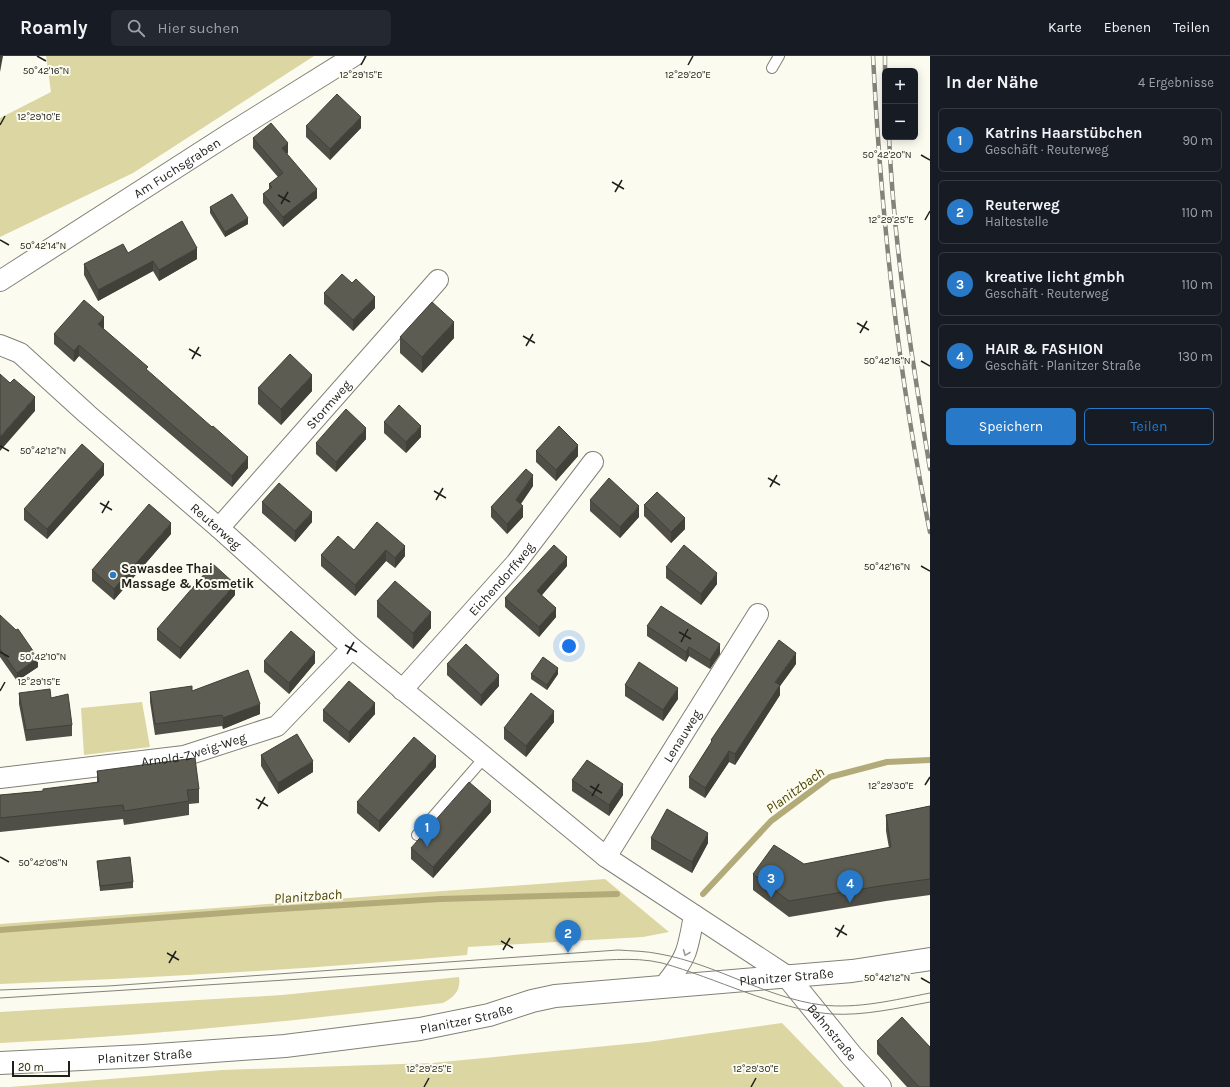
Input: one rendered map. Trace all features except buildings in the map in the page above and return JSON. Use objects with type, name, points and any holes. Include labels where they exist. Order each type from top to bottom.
[{"type":"main road","name":"Planitzer Straße","points":[[0,1063],[143,1056],[284,1046],[420,1029],[489,1015],[532,1001],[555,996],[852,971],[930,959]]},
{"type":"main road","name":"Bahnstraße","points":[[787,976],[851,1055],[880,1087]]},
{"type":"street","name":"Am Fuchsgraben","points":[[0,281],[222,138],[354,56]]},
{"type":"street","name":"Stormweg","points":[[219,528],[438,280]]},
{"type":"street","name":"Reuterweg","points":[[0,345],[20,353],[87,414],[219,528],[352,648],[606,857],[787,976]]},
{"type":"street","name":"Eichendorffweg","points":[[402,690],[516,563],[593,462]]},
{"type":"street","name":"Lenauweg","points":[[606,857],[758,614]]},
{"type":"street","name":"Arnold-Zweig-Weg","points":[[0,773],[184,756],[277,726],[352,648]]},
{"type":"street","points":[[664,986],[679,969],[689,949],[694,915]]},
{"type":"lane","points":[[772,68],[779,56]]},
{"type":"lane","points":[[417,834],[484,758]]},
{"type":"shaded area","points":[[46,56],[314,56],[133,173],[0,237],[0,118],[51,92]]},
{"type":"shaded area","points":[[142,702],[150,747],[84,755],[81,708]]},
{"type":"shaded area","points":[[605,879],[669,932],[643,937],[468,947],[467,955],[351,965],[175,976],[0,984],[0,924]]},
{"type":"shaded area","points":[[459,977],[458,990],[443,1003],[222,1027],[0,1043],[0,1012],[282,995]]},
{"type":"shaded area","points":[[782,1023],[844,1087],[10,1087],[222,1070],[432,1063],[648,1042]]},
{"type":"waterway","name":"Planitzbach","points":[[703,894],[771,821],[830,777],[887,762],[930,760]]},
{"type":"waterway","name":"Planitzbach","points":[[0,930],[263,910],[440,899],[617,894]]},
{"type":"tram line","points":[[0,990],[108,986],[618,950],[650,952],[681,959],[781,995],[822,1005],[862,1005],[930,993]]},
{"type":"tram line","points":[[0,998],[628,959],[662,963],[767,1000],[810,1011],[831,1014],[868,1013],[930,1002]]},
{"type":"railway","points":[[873,56],[876,116],[892,295],[909,414],[930,532]]},
{"type":"railway","points":[[885,56],[885,68]]},
{"type":"railway","points":[[889,140],[891,179],[899,262],[910,345],[930,469]]},
{"type":"place","name":"Sawasdee Thai Massage & Kosmetik","points":[[113,575]]},
{"type":"place","name":"Katrins Haarstübchen","points":[[427,847]]},
{"type":"place","name":"kreative licht gmbh","points":[[771,898]]},
{"type":"place","name":"HAIR & FASHION","points":[[850,903]]},
{"type":"place","name":"Reuterweg","points":[[568,953]]}]
